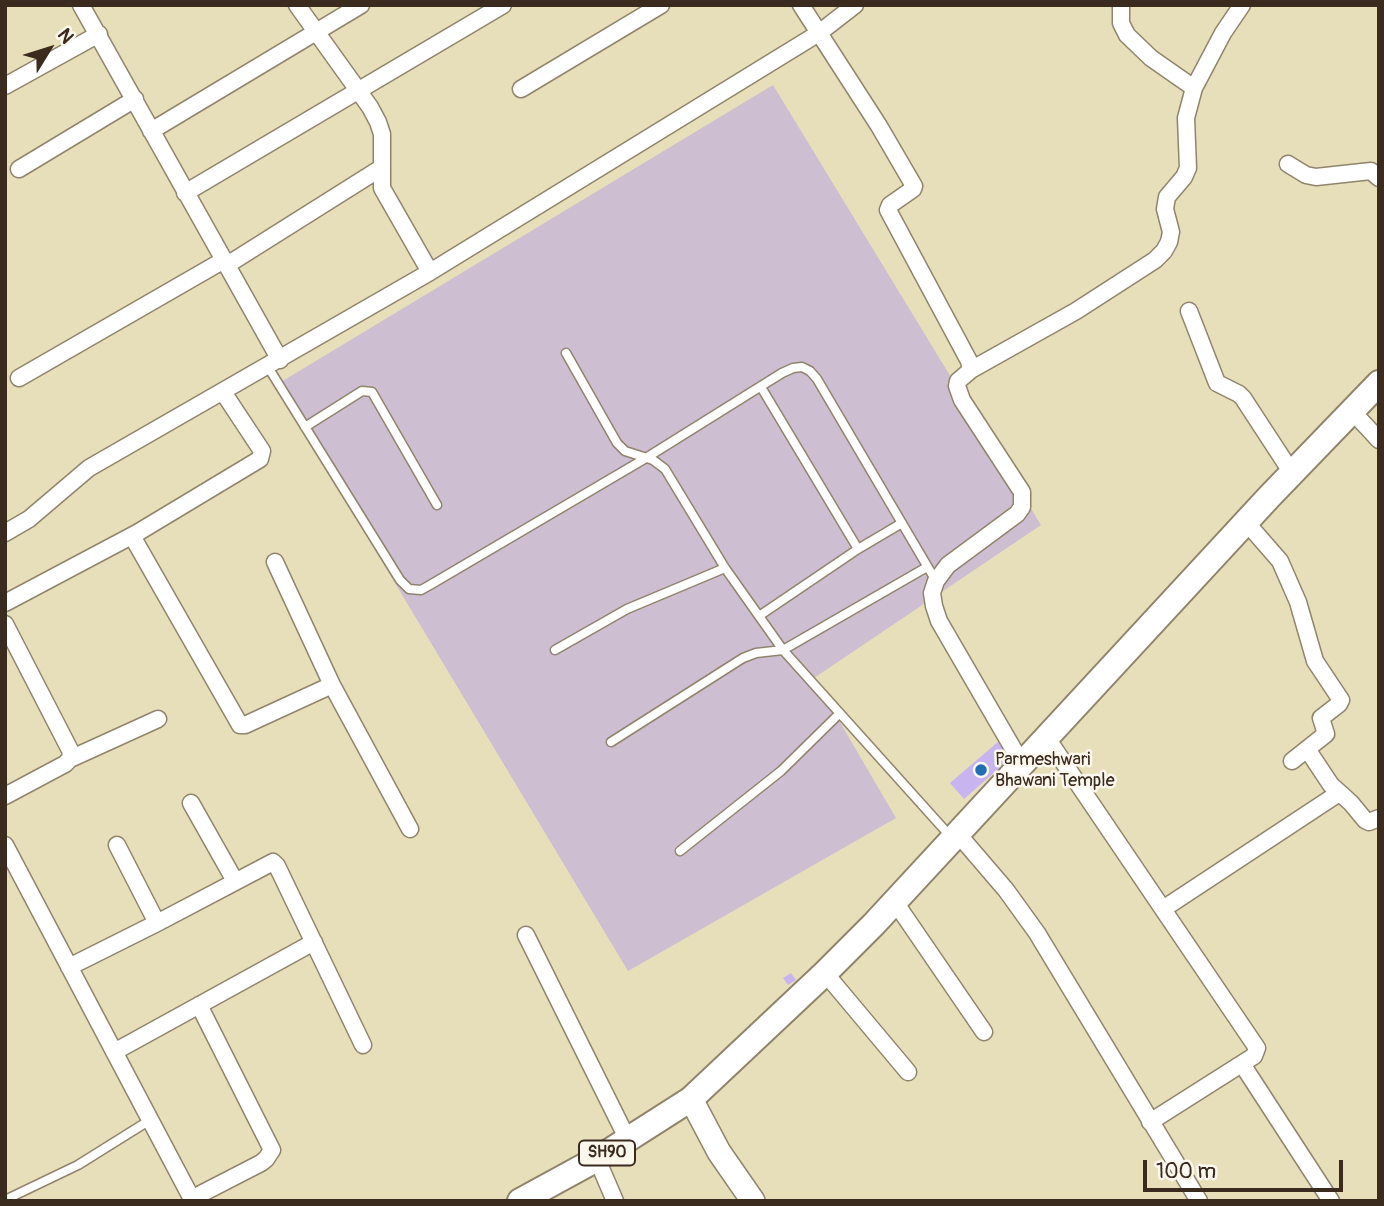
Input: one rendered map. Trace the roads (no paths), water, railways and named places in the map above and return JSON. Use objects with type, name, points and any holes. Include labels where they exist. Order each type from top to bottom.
[{"type":"main road","name":"SH90","points":[[520,1201],[597,1159],[691,1099],[825,973],[895,902],[1246,522],[1379,383]]},
{"type":"street","points":[[81,5],[226,262],[274,363]]},
{"type":"street","points":[[297,5],[370,107],[382,134],[382,188],[430,272]]},
{"type":"street","points":[[151,131],[361,5]]},
{"type":"street","points":[[185,193],[503,5]]},
{"type":"street","points":[[521,89],[661,5]]},
{"type":"street","points":[[801,5],[913,184],[914,189],[890,205],[888,210],[969,361],[969,371]]},
{"type":"street","points":[[5,533],[29,519],[89,468],[430,272],[819,33],[855,5]]},
{"type":"street","points":[[1121,5],[1121,23],[1127,36],[1151,58],[1194,88]]},
{"type":"street","points":[[1023,764],[939,621],[934,606],[931,574],[948,565],[1017,514],[1024,500],[1018,482],[958,391],[958,381],[969,371],[1076,311],[1164,251],[1171,233],[1165,209],[1167,197],[1188,168],[1186,118],[1194,88],[1223,33],[1242,5]]},
{"type":"street","points":[[5,86],[99,34]]},
{"type":"street","points":[[19,169],[135,99]]},
{"type":"street","points":[[1288,164],[1306,175],[1316,177],[1376,171]]},
{"type":"street","points":[[19,377],[226,262],[381,167]]},
{"type":"street","points":[[1189,311],[1217,383],[1243,398],[1293,472]]},
{"type":"street","points":[[5,603],[199,498],[262,457],[261,451],[223,392]]},
{"type":"street","points":[[1352,411],[1379,440]]},
{"type":"street","points":[[1246,522],[1285,569],[1298,602],[1315,661],[1341,700],[1321,718],[1326,734],[1292,761]]},
{"type":"street","points":[[132,536],[240,724],[245,725],[332,685]]},
{"type":"street","points":[[275,562],[332,685],[410,829]]},
{"type":"street","points":[[5,624],[67,742],[71,752],[69,759]]},
{"type":"street","points":[[5,796],[55,770],[69,759],[158,719]]},
{"type":"street","points":[[1047,738],[1254,1044],[1257,1054],[1150,1122]]},
{"type":"street","points":[[1307,750],[1327,779],[1367,821],[1379,818]]},
{"type":"street","points":[[1163,909],[1339,793]]},
{"type":"street","points":[[191,803],[235,881]]},
{"type":"street","points":[[955,836],[1006,890],[1037,933],[1199,1201]]},
{"type":"street","points":[[5,845],[192,1200],[261,1163],[272,1150],[199,1005]]},
{"type":"street","points":[[117,845],[157,923]]},
{"type":"street","points":[[69,967],[270,862],[275,863],[363,1045]]},
{"type":"street","points":[[895,902],[984,1032]]},
{"type":"street","points":[[526,935],[628,1140]]},
{"type":"street","points":[[114,1052],[314,942]]},
{"type":"street","points":[[825,973],[908,1072]]},
{"type":"street","points":[[1242,1064],[1331,1201]]},
{"type":"street","points":[[691,1099],[719,1152],[753,1201]]},
{"type":"street","points":[[597,1159],[615,1201]]},
{"type":"lane","points":[[566,353],[617,443],[625,451],[658,462],[669,474],[725,568],[783,650],[839,714],[955,836]]},
{"type":"lane","points":[[274,363],[305,427],[400,580],[414,590],[430,585],[793,368],[802,367],[810,371],[931,574],[783,650],[766,650],[743,658],[611,742]]},
{"type":"lane","points":[[761,387],[858,549]]},
{"type":"lane","points":[[305,427],[362,391],[372,391],[437,505]]},
{"type":"lane","points":[[759,616],[858,549],[902,523]]},
{"type":"lane","points":[[555,650],[627,609],[725,568]]},
{"type":"lane","points":[[680,852],[781,771],[839,714]]},
{"type":"lane","points":[[5,1200],[78,1165],[150,1120]]},
{"type":"place","name":"Parmeshwari Bhawani Temple","points":[[981,770]]}]
